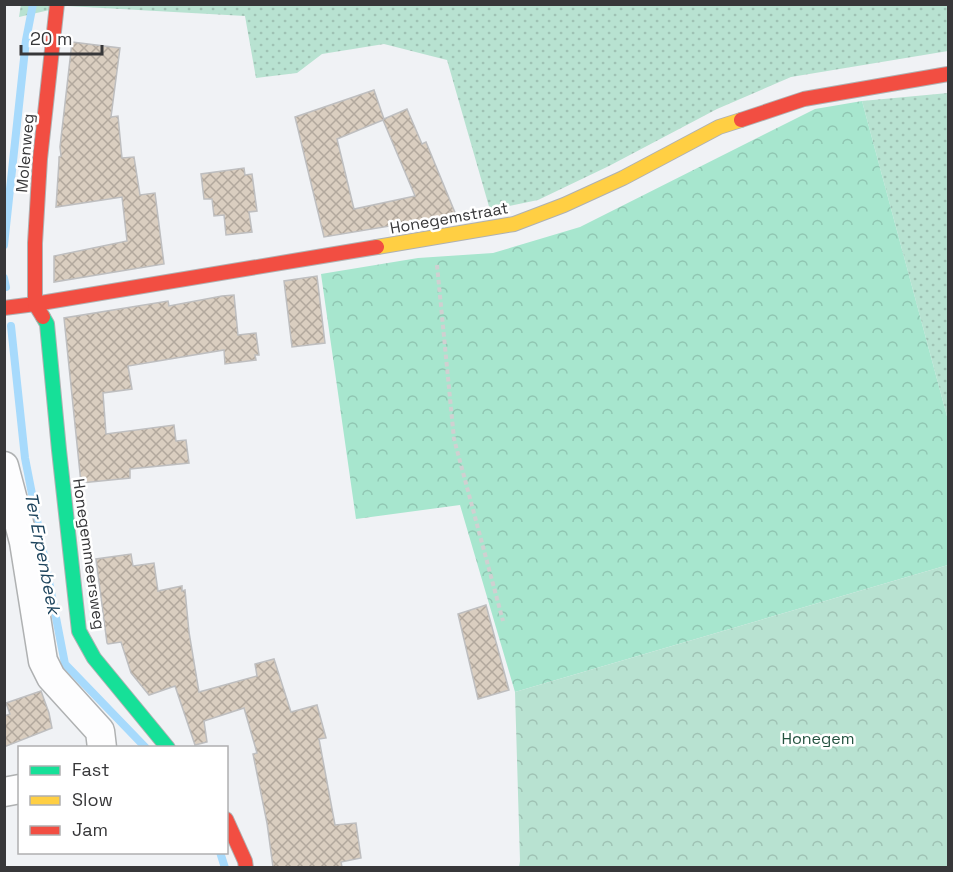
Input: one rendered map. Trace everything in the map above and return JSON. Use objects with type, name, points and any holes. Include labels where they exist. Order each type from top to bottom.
[{"type":"street","name":"Molenweg","points":[[35,304],[35,243],[40,159],[57,4]]},
{"type":"street","name":"Honegemstraat","points":[[4,308],[513,224],[564,205],[623,178],[719,127],[804,99],[948,74]]},
{"type":"street","name":"Honegemmeersweg","points":[[35,304],[46,324],[79,631],[94,658],[167,746]]},
{"type":"street","points":[[4,466],[24,542],[43,661],[51,677],[100,731],[102,746]]},
{"type":"street","points":[[228,823],[246,867]]},
{"type":"path","points":[[434,238],[454,439],[503,621]]},
{"type":"green space","points":[[21,4],[948,4],[948,51],[791,77],[717,109],[609,166],[538,200],[490,210],[447,60],[384,44],[322,54],[297,73],[256,78],[245,16],[67,6],[19,17]]},
{"type":"green space","points":[[948,93],[948,420],[862,101]]},
{"type":"green space","points":[[862,101],[948,420],[948,565],[515,692],[460,505],[356,519],[321,274],[418,258],[493,253],[580,227],[815,109]]},
{"type":"green space","name":"Honegem","points":[[948,565],[948,867],[519,867],[515,692]]},
{"type":"building","points":[[72,42],[120,48],[111,117],[118,116],[122,158],[134,157],[140,195],[155,193],[164,264],[54,282],[54,256],[127,241],[122,197],[56,207],[59,157],[61,156],[60,147]]},
{"type":"building","points":[[374,90],[384,119],[407,109],[422,144],[426,142],[456,215],[324,237],[295,117]],"holes":[[[383,120],[415,196],[354,209],[337,139]]]},
{"type":"building","points":[[244,168],[245,175],[252,174],[257,211],[249,212],[252,232],[226,235],[224,215],[214,216],[212,199],[204,199],[201,174]]},
{"type":"building","points":[[317,276],[325,343],[292,347],[284,281]]},
{"type":"building","points":[[234,295],[238,335],[256,333],[259,355],[255,355],[256,360],[225,364],[224,350],[128,366],[132,389],[103,393],[106,434],[174,425],[176,441],[186,440],[189,463],[130,469],[130,478],[81,483],[64,318],[168,301],[169,306]]},
{"type":"building","points":[[131,554],[133,566],[154,563],[158,591],[182,586],[182,591],[185,590],[199,692],[257,676],[255,664],[274,659],[291,712],[317,705],[326,738],[319,739],[335,825],[356,823],[361,858],[341,862],[342,867],[273,867],[253,754],[257,753],[244,708],[204,721],[207,742],[195,745],[175,686],[149,695],[131,673],[121,642],[107,643],[96,559]]},
{"type":"building","points":[[486,605],[509,690],[478,699],[458,614]]},
{"type":"building","points":[[41,691],[52,728],[4,747],[4,716],[10,714],[6,703]]},
{"type":"waterway","name":"Ter Erpenbeek","points":[[4,245],[26,40],[33,4]]},
{"type":"waterway","name":"Ter Erpenbeek","points":[[4,278],[6,287]]},
{"type":"waterway","name":"Ter Erpenbeek","points":[[11,326],[25,458],[65,664],[144,746]]},
{"type":"waterway","name":"Ter Erpenbeek","points":[[221,854],[225,868]]},
{"type":"traffic: fast","points":[[43,317],[47,324],[79,631],[94,658],[166,746]]},
{"type":"traffic: slow","points":[[377,247],[514,224],[564,205],[623,178],[719,127],[741,120]]},
{"type":"traffic: jam","points":[[43,317],[35,304],[35,243],[40,159],[57,4]]},
{"type":"traffic: jam","points":[[741,120],[804,99],[948,74]]},
{"type":"traffic: jam","points":[[4,308],[377,247]]},
{"type":"traffic: jam","points":[[228,823],[246,868]]}]
